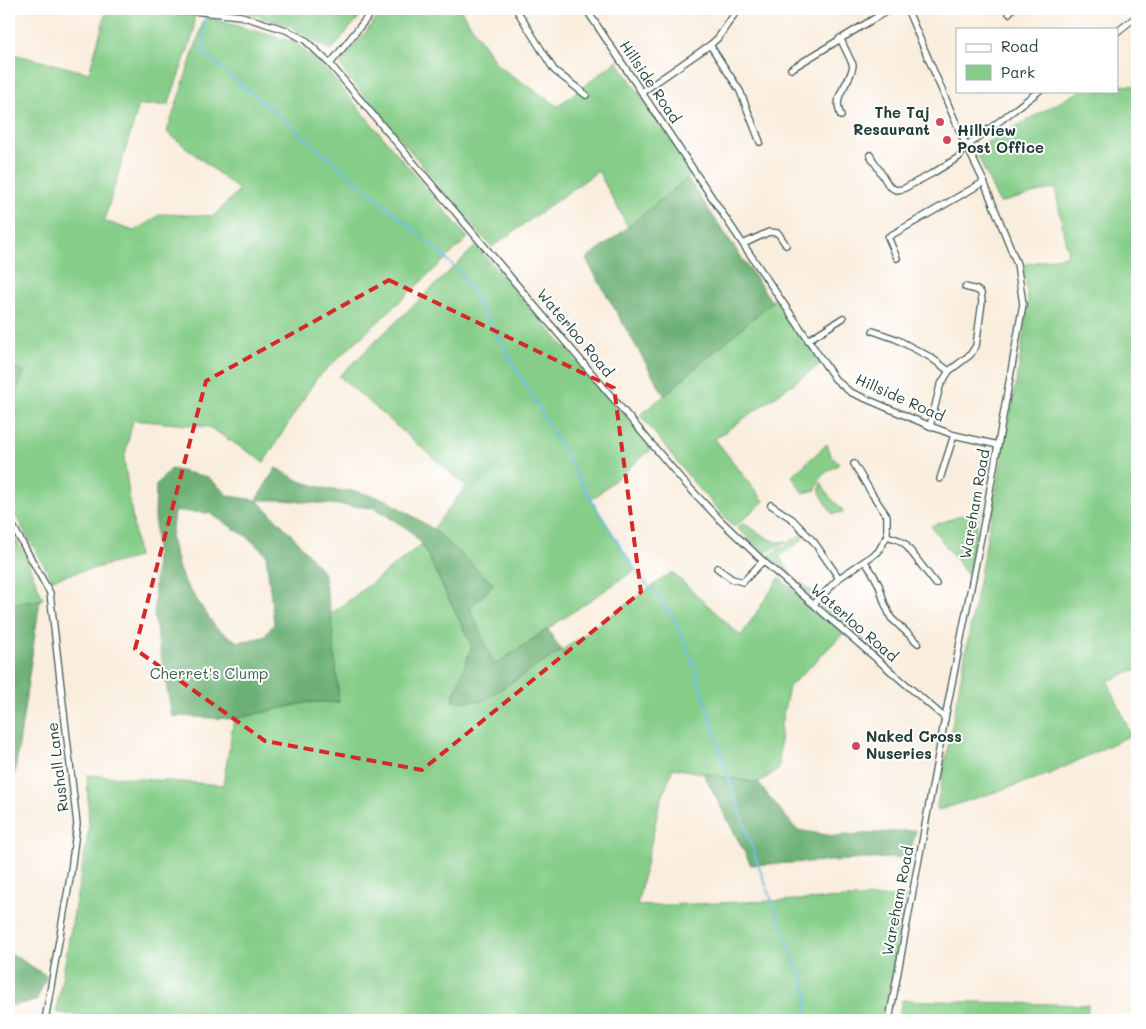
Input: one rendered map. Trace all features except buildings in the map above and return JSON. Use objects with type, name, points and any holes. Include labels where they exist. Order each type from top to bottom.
[{"type":"street","name":"Waterloo Road","points":[[173,9],[241,16],[286,30],[305,40],[330,64],[683,481],[763,561],[945,718]]},
{"type":"street","points":[[330,64],[374,9]]},
{"type":"street","points":[[516,9],[554,70],[586,95]]},
{"type":"street","name":"Hillside Road","points":[[586,9],[835,379],[850,392],[930,426],[954,435],[998,445]]},
{"type":"street","points":[[642,92],[710,45],[718,38],[738,9]]},
{"type":"street","points":[[793,65],[890,9]]},
{"type":"street","name":"Wareham Road","points":[[889,1020],[945,718],[972,585],[1023,304],[1017,264],[984,182],[907,9]]},
{"type":"street","points":[[1118,31],[1137,16]]},
{"type":"street","points":[[840,38],[854,65],[838,99],[838,109],[842,116]]},
{"type":"street","points":[[710,45],[740,91],[760,142]]},
{"type":"street","points":[[870,155],[890,186],[896,190],[904,189],[959,157],[967,146],[1038,92]]},
{"type":"street","points":[[897,258],[888,237],[984,182]]},
{"type":"street","points":[[743,244],[769,232],[774,232],[778,233],[786,245]]},
{"type":"street","points":[[930,426],[940,386],[949,371],[970,355],[976,346],[982,302],[981,294],[977,290],[965,287]]},
{"type":"street","points":[[808,340],[843,318]]},
{"type":"street","points":[[873,331],[896,339],[930,357],[949,371]]},
{"type":"street","points":[[940,479],[954,435]]},
{"type":"street","points":[[814,604],[838,578],[878,552],[887,536],[887,516],[854,464]]},
{"type":"street","points":[[771,505],[792,519],[814,542],[838,578]]},
{"type":"street","name":"Rushall Lane","points":[[9,519],[50,593],[77,824],[70,878],[46,1020]]},
{"type":"street","points":[[887,536],[905,544],[936,584]]},
{"type":"street","points":[[717,568],[732,579],[743,582],[763,561]]},
{"type":"street","points":[[864,562],[879,585],[891,618],[918,643]]},
{"type":"highlighted area","points":[[389,280],[614,388],[641,592],[422,770],[265,741],[135,649],[206,381]]},
{"type":"green space","points":[[107,9],[136,9],[194,16],[194,32],[168,105],[139,105],[104,221],[134,231],[161,214],[214,216],[239,190],[167,132],[205,17],[295,42],[329,73],[468,238],[316,379],[264,462],[209,427],[133,420],[124,459],[138,557],[52,579],[9,507],[9,413],[24,372],[9,365],[9,53],[89,73]]},
{"type":"green space","points":[[236,9],[366,9],[331,51],[288,25]]},
{"type":"green space","points":[[384,9],[460,9],[498,66],[558,106],[617,61],[693,173],[628,227],[598,171],[492,247],[463,216],[346,75],[340,63]]},
{"type":"green space","points":[[1118,85],[1137,86],[1137,669],[1108,681],[1131,735],[1050,774],[936,811],[1019,367],[1028,300],[1023,265],[1068,255],[1055,188],[999,203],[975,149],[1078,92],[1118,92]]},
{"type":"green space","points":[[687,178],[772,302],[664,395],[586,259]]},
{"type":"green space","points":[[476,246],[653,448],[591,500],[635,570],[494,665],[470,608],[494,585],[433,529],[466,486],[339,376]]},
{"type":"green space","points":[[776,297],[821,364],[715,439],[764,501],[734,527],[695,484],[640,415]]},
{"type":"green space","points":[[9,365],[24,372],[9,413]]},
{"type":"green space","points":[[827,444],[831,455],[839,464],[821,477],[816,490],[803,493],[792,476]]},
{"type":"green space","name":"Cherret's Clump","points":[[276,468],[302,482],[332,490],[355,491],[387,500],[433,529],[494,585],[470,608],[494,665],[548,629],[561,651],[482,701],[452,701],[472,646],[422,544],[408,529],[374,508],[282,500],[257,500],[292,535],[323,572],[331,614],[339,702],[309,702],[234,719],[172,716],[154,617],[156,485],[171,469],[208,477],[229,496],[256,500]],"holes":[[[174,511],[209,513],[246,536],[266,554],[274,624],[264,637],[238,642],[216,628],[184,581],[171,539]]]},
{"type":"green space","points":[[821,482],[829,496],[843,512],[833,514],[831,512],[820,493]]},
{"type":"green space","points":[[980,509],[968,576],[931,526]]},
{"type":"green space","points":[[743,523],[769,539],[778,542],[787,541],[765,553],[737,528]]},
{"type":"green space","points":[[9,527],[26,558],[43,599],[9,605]]},
{"type":"green space","points":[[801,535],[803,539],[779,557],[792,575],[768,556]]},
{"type":"green space","points":[[422,544],[472,646],[452,700],[482,701],[561,651],[672,572],[741,636],[779,578],[844,633],[789,687],[781,724],[779,769],[758,783],[673,768],[659,806],[637,906],[906,896],[883,1020],[106,1020],[56,1012],[89,829],[87,775],[223,785],[234,719],[309,702],[339,702],[331,614]]},
{"type":"green space","points":[[765,557],[818,595],[808,596],[763,558]]},
{"type":"green space","points":[[823,599],[859,636],[884,658],[823,609],[821,605]]},
{"type":"green space","points":[[40,600],[9,813],[9,605]]},
{"type":"green space","points":[[703,773],[758,783],[797,830],[834,836],[916,830],[909,857],[751,865]]},
{"type":"green space","points":[[9,952],[47,976],[36,1001],[9,1006]]},
{"type":"green space","points":[[902,1000],[1088,1005],[1087,1020],[898,1020]]},
{"type":"waterway","points":[[205,14],[204,53],[424,238],[461,273],[591,499],[640,577],[673,616],[695,668],[756,859],[808,995],[806,1020]]},
{"type":"place","name":"The Taj Resaurant","points":[[940,122]]},
{"type":"place","name":"Hillview Post Office","points":[[947,140]]},
{"type":"place","name":"Naked Cross Nuseries","points":[[856,746]]}]
